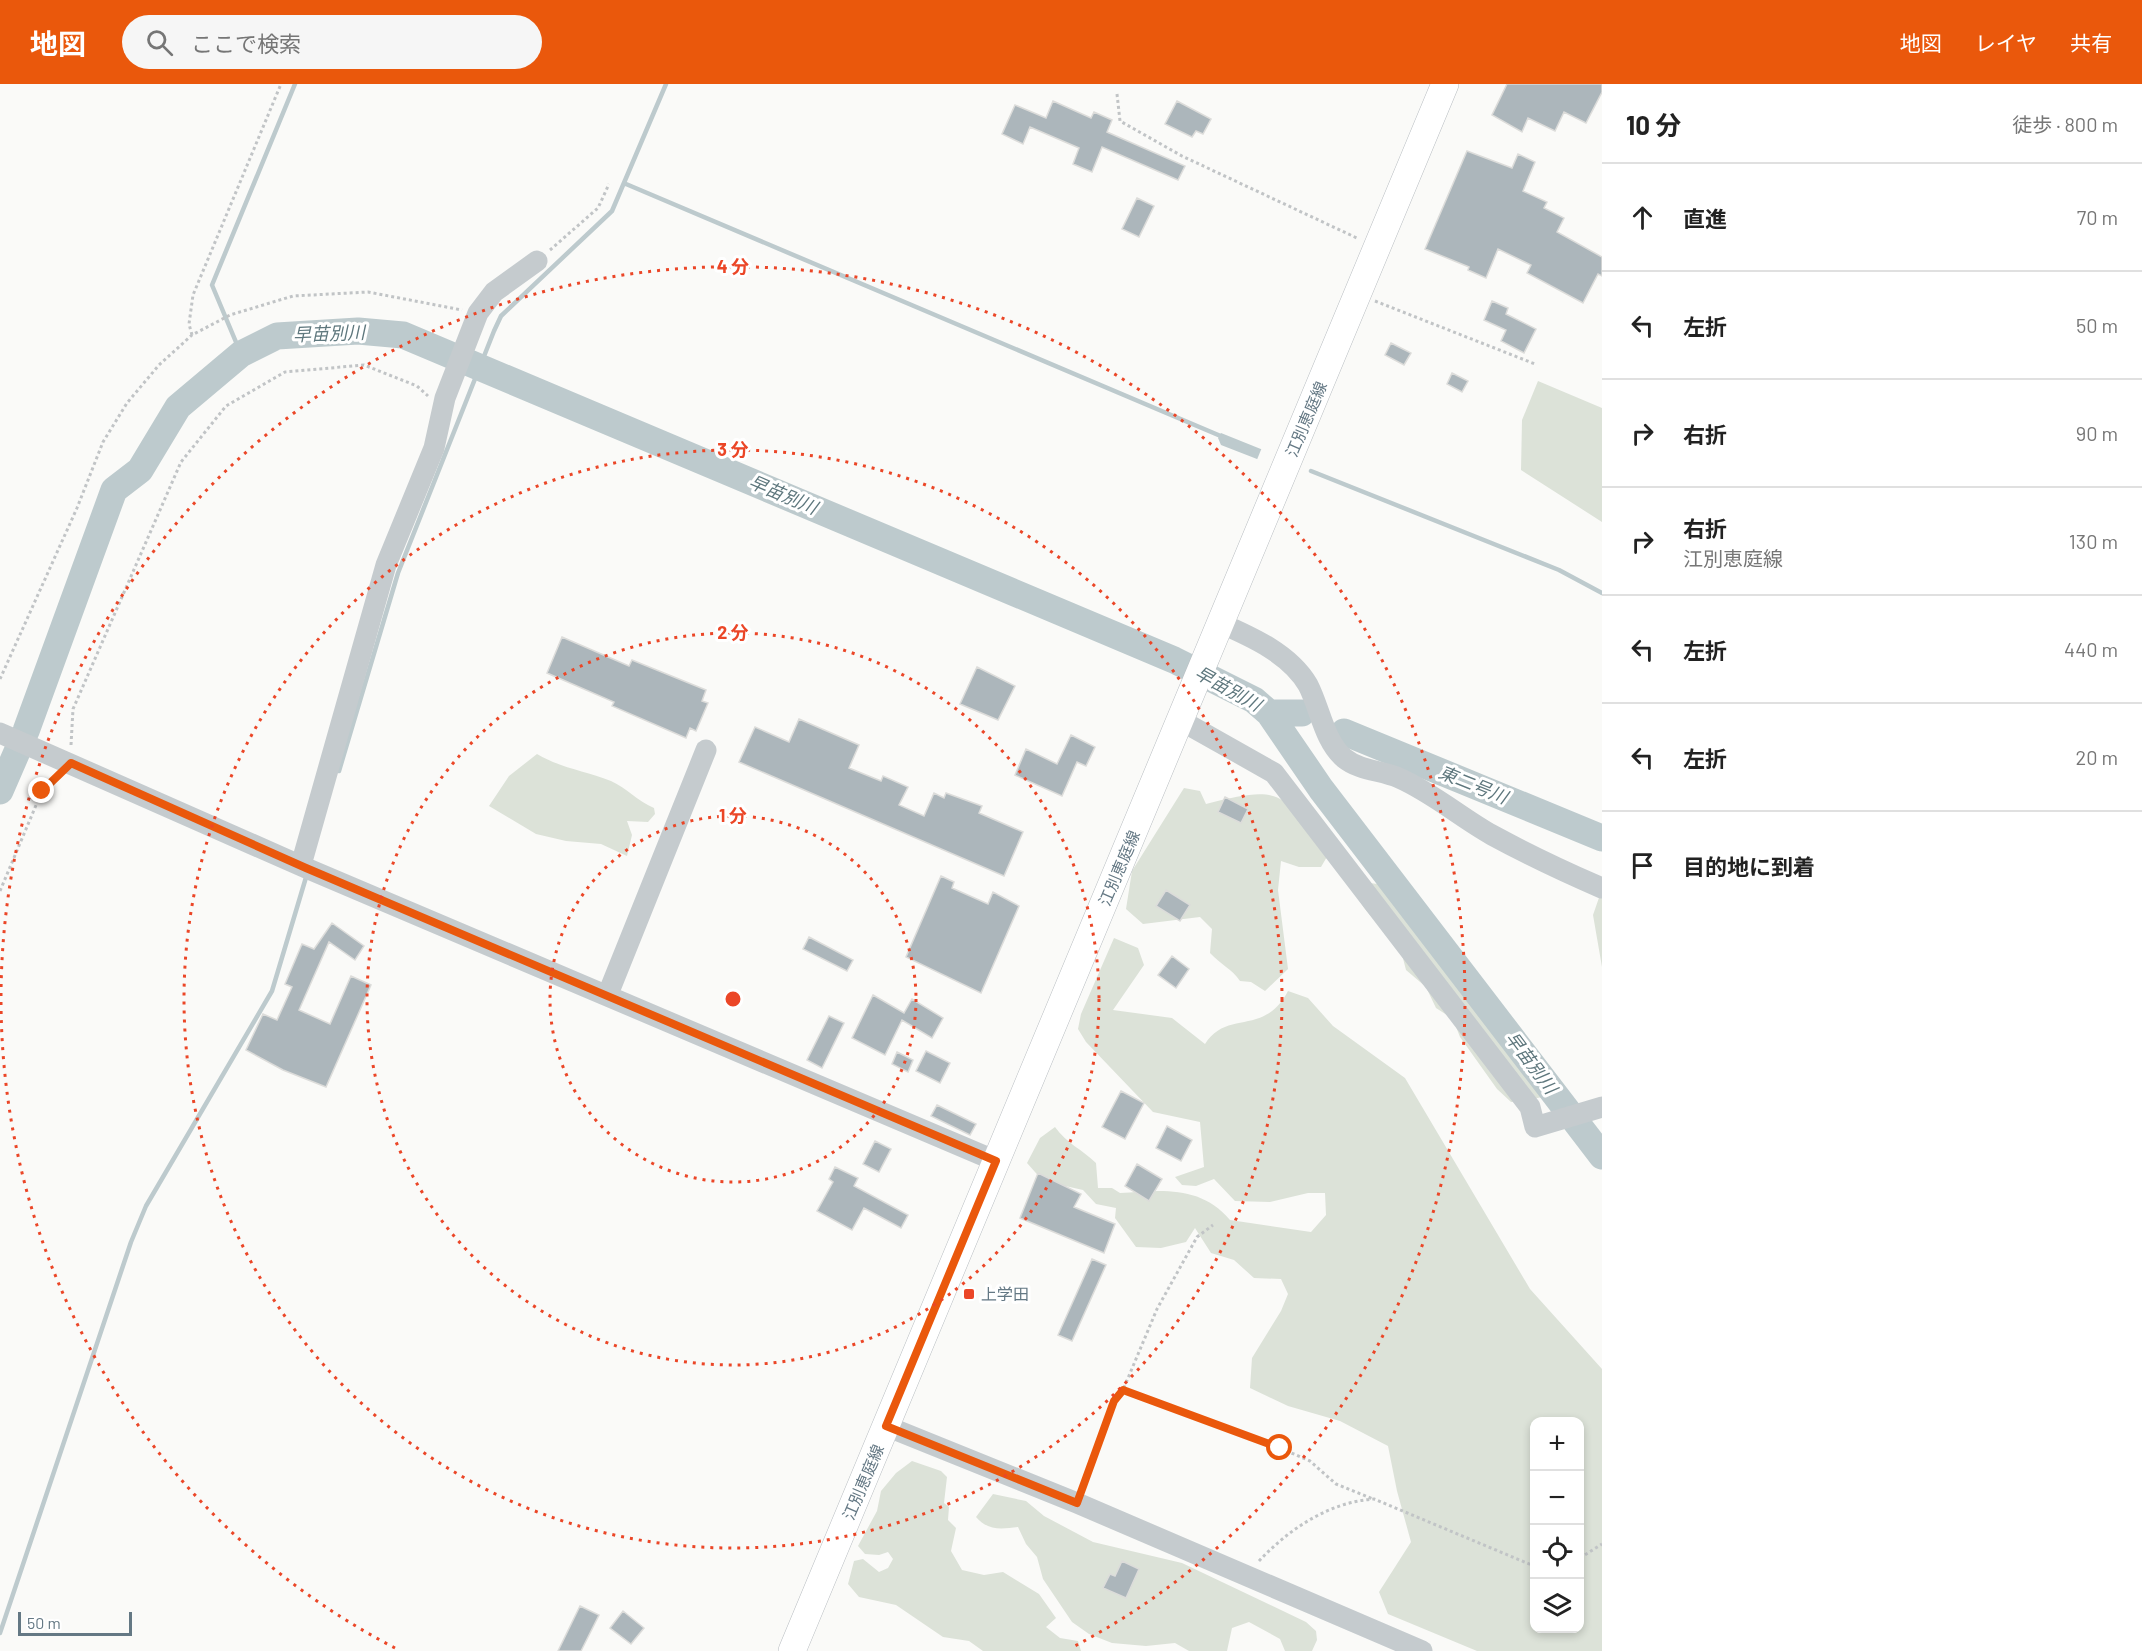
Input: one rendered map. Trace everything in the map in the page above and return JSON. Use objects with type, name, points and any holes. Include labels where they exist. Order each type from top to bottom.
[{"type":"main road","name":"江別恵庭線","points":[[792,1651],[1445,84]]},
{"type":"street","points":[[306,868],[386,565],[434,448],[444,403],[477,317],[494,292],[537,261]]},
{"type":"street","points":[[1218,629],[1248,635],[1287,660],[1307,684],[1336,750],[1345,759],[1358,767],[1397,777],[1437,798],[1490,834],[1602,888]]},
{"type":"street","points":[[1183,713],[1274,773],[1530,1107],[1534,1126],[1602,1107]]},
{"type":"street","points":[[0,733],[306,868],[608,994],[996,1161]]},
{"type":"street","points":[[608,994],[706,750]]},
{"type":"street","points":[[886,1426],[1077,1503],[1422,1651]]},
{"type":"path","points":[[192,335],[189,324],[193,295],[281,84]]},
{"type":"path","points":[[1117,94],[1120,121],[1182,156],[1377,248]]},
{"type":"path","points":[[537,261],[598,208],[609,184]]},
{"type":"path","points":[[0,679],[77,508],[102,442],[134,395],[159,365],[192,335],[230,315],[293,296],[368,292],[477,317]]},
{"type":"path","points":[[1358,294],[1535,364]]},
{"type":"path","points":[[0,891],[42,791],[66,761],[73,709],[181,462],[226,406],[285,372],[364,365],[417,386],[444,403]]},
{"type":"path","points":[[1077,1503],[1114,1401],[1123,1390],[1157,1309],[1197,1237],[1213,1225]]},
{"type":"path","points":[[1123,1390],[1280,1448],[1310,1461],[1336,1484],[1530,1564]]},
{"type":"path","points":[[1249,1578],[1257,1563],[1280,1539],[1300,1526],[1351,1500],[1374,1499]]},
{"type":"path","points":[[1584,1555],[1602,1544]]},
{"type":"shaded area","points":[[1538,381],[1602,408],[1602,522],[1521,470],[1522,420]]},
{"type":"shaded area","points":[[1221,433],[1318,472],[1316,474],[1257,459],[1221,445],[1218,438]]},
{"type":"shaded area","points":[[537,754],[564,766],[611,781],[654,808],[655,814],[648,822],[627,821],[632,835],[627,856],[601,844],[566,841],[536,834],[489,806],[509,776]]},
{"type":"shaded area","points":[[1184,788],[1200,791],[1206,804],[1252,795],[1268,795],[1280,799],[1301,818],[1328,855],[1321,867],[1299,867],[1281,861],[1278,890],[1288,969],[1265,991],[1251,982],[1240,981],[1210,953],[1212,929],[1200,917],[1143,924],[1126,909],[1132,871]]},
{"type":"shaded area","points":[[1363,882],[1406,888],[1476,978],[1554,1088],[1554,1098],[1543,1097],[1511,1102],[1497,1089],[1460,1037],[1453,1019],[1436,1008],[1426,987],[1406,970],[1397,935],[1367,912],[1359,900],[1356,892]]},
{"type":"shaded area","points":[[1602,889],[1602,967],[1593,915]]},
{"type":"shaded area","points":[[1114,938],[1138,948],[1144,965],[1113,1010],[1172,1018],[1205,1044],[1224,1027],[1268,1014],[1288,991],[1308,998],[1333,1026],[1405,1078],[1530,1289],[1602,1369],[1602,1651],[1477,1651],[1388,1614],[1379,1592],[1411,1542],[1388,1446],[1340,1421],[1288,1406],[1250,1388],[1252,1358],[1281,1311],[1288,1294],[1281,1279],[1254,1278],[1234,1260],[1211,1253],[1195,1228],[1186,1242],[1161,1248],[1136,1247],[1115,1218],[1116,1208],[1096,1204],[1083,1190],[1043,1181],[1027,1163],[1040,1138],[1055,1127],[1064,1138],[1096,1163],[1098,1188],[1112,1188],[1120,1193],[1180,1192],[1206,1201],[1230,1220],[1311,1232],[1326,1215],[1325,1193],[1308,1193],[1270,1202],[1235,1201],[1214,1179],[1196,1186],[1182,1185],[1175,1177],[1204,1167],[1200,1122],[1153,1112],[1086,1042],[1078,1029],[1081,1014]]},
{"type":"shaded area","points":[[912,1461],[941,1471],[947,1477],[944,1503],[949,1507],[948,1520],[956,1528],[951,1551],[962,1570],[984,1575],[1003,1572],[1039,1594],[1056,1618],[1046,1627],[1060,1638],[1078,1641],[1081,1651],[983,1651],[969,1641],[943,1637],[896,1605],[859,1597],[848,1584],[854,1561],[863,1559],[879,1572],[888,1568],[893,1559],[888,1552],[879,1555],[865,1554],[858,1546],[877,1511],[881,1491],[896,1473]]},
{"type":"shaded area","points":[[993,1494],[1026,1501],[1044,1516],[1093,1542],[1182,1563],[1306,1622],[1316,1631],[1317,1640],[1312,1651],[1285,1651],[1280,1639],[1249,1622],[1232,1628],[1227,1651],[1189,1651],[1175,1643],[1146,1646],[1112,1643],[1089,1634],[1072,1622],[1043,1579],[1037,1557],[1026,1544],[1018,1527],[990,1527],[976,1517]]},
{"type":"pier","points":[[1263,445],[1317,468],[1313,477],[1256,462]]},
{"type":"building","points":[[1507,84],[1602,84],[1602,92],[1586,123],[1564,112],[1555,131],[1528,118],[1522,132],[1492,115]]},
{"type":"building","points":[[1053,101],[1091,118],[1094,112],[1112,120],[1107,132],[1185,166],[1178,180],[1102,147],[1092,172],[1073,164],[1079,148],[1030,127],[1023,144],[1002,134],[1015,105],[1046,118]]},
{"type":"building","points":[[1177,101],[1211,119],[1203,134],[1196,131],[1192,137],[1165,124]]},
{"type":"building","points":[[1467,151],[1512,168],[1518,154],[1535,162],[1523,191],[1547,202],[1544,208],[1564,218],[1557,232],[1602,257],[1602,276],[1598,274],[1583,303],[1527,273],[1531,265],[1498,249],[1486,278],[1468,270],[1469,267],[1425,249]]},
{"type":"building","points":[[1137,198],[1154,206],[1139,237],[1122,229]]},
{"type":"building","points":[[1492,301],[1508,308],[1506,314],[1536,329],[1524,353],[1501,341],[1506,330],[1484,320]]},
{"type":"building","points":[[1391,343],[1411,353],[1404,365],[1385,355]]},
{"type":"building","points":[[1452,373],[1468,381],[1462,392],[1447,384]]},
{"type":"building","points":[[562,637],[629,666],[632,660],[706,690],[702,701],[708,703],[696,731],[690,728],[686,738],[612,706],[614,702],[547,673]]},
{"type":"building","points":[[977,667],[1015,686],[998,720],[960,704]]},
{"type":"building","points":[[799,719],[859,745],[849,768],[881,781],[883,776],[908,787],[899,805],[924,816],[934,793],[944,798],[946,793],[982,806],[979,813],[1023,832],[1004,876],[739,762],[755,727],[789,742]]},
{"type":"building","points":[[1071,735],[1095,747],[1086,766],[1077,762],[1062,796],[1015,775],[1026,749],[1057,764]]},
{"type":"building","points":[[1225,797],[1248,809],[1241,823],[1218,812]]},
{"type":"building","points":[[941,876],[954,882],[952,888],[988,904],[993,892],[1019,906],[981,993],[906,957]]},
{"type":"building","points":[[1166,890],[1190,905],[1180,921],[1156,906]]},
{"type":"building","points":[[332,923],[364,946],[355,960],[329,942],[299,1010],[330,1024],[351,976],[371,985],[326,1087],[283,1070],[246,1050],[263,1014],[277,1020],[292,987],[285,984],[302,944],[314,949]]},
{"type":"building","points":[[809,937],[853,960],[847,971],[803,949]]},
{"type":"building","points":[[1172,956],[1189,969],[1176,988],[1158,975]]},
{"type":"building","points":[[873,995],[904,1013],[912,999],[943,1018],[932,1038],[902,1020],[885,1055],[852,1038]]},
{"type":"building","points":[[829,1016],[844,1023],[822,1068],[807,1060]]},
{"type":"building","points":[[926,1051],[950,1063],[940,1083],[916,1071]]},
{"type":"building","points":[[897,1052],[913,1060],[908,1072],[892,1064]]},
{"type":"building","points":[[1121,1091],[1144,1103],[1125,1139],[1102,1127]]},
{"type":"building","points":[[937,1105],[976,1124],[970,1135],[931,1116]]},
{"type":"building","points":[[1167,1126],[1192,1140],[1181,1161],[1156,1148]]},
{"type":"building","points":[[875,1141],[891,1149],[879,1172],[863,1164]]},
{"type":"building","points":[[1137,1164],[1162,1179],[1149,1201],[1125,1186]]},
{"type":"building","points":[[835,1167],[858,1178],[854,1186],[908,1215],[901,1228],[864,1208],[852,1230],[817,1211],[833,1182],[829,1179]]},
{"type":"building","points":[[1038,1173],[1081,1194],[1074,1207],[1115,1224],[1104,1253],[1020,1218]]},
{"type":"building","points":[[1092,1259],[1106,1265],[1072,1341],[1058,1335]]},
{"type":"building","points":[[1122,1561],[1139,1569],[1126,1598],[1103,1588],[1110,1574],[1115,1576]]},
{"type":"building","points":[[580,1606],[599,1615],[581,1651],[558,1651]]},
{"type":"building","points":[[623,1611],[644,1628],[631,1644],[610,1628]]},
{"type":"waterway","points":[[241,354],[212,285],[295,84]]},
{"type":"waterway","points":[[339,771],[398,573],[501,316],[612,211],[666,84]]},
{"type":"waterway","points":[[626,184],[1223,437]]},
{"type":"waterway","name":"早苗別川","points":[[0,791],[26,731],[114,490],[140,470],[178,407],[241,354],[277,336],[358,331],[403,335],[1174,660],[1254,700],[1269,713],[1321,789],[1602,1156]]},
{"type":"waterway","points":[[1311,471],[1559,570],[1602,593]]},
{"type":"waterway","name":"東二号川","points":[[1269,713],[1302,713]]},
{"type":"waterway","name":"東二号川","points":[[1344,732],[1602,838]]},
{"type":"waterway","points":[[0,1633],[131,1242],[146,1206],[272,991],[307,874]]},
{"type":"place","name":"上学田","points":[[969,1294]]},
{"type":"route","points":[[42,791],[71,763],[306,868],[608,994],[996,1161],[886,1426],[1077,1503],[1114,1401],[1123,1390],[1280,1448]]}]
